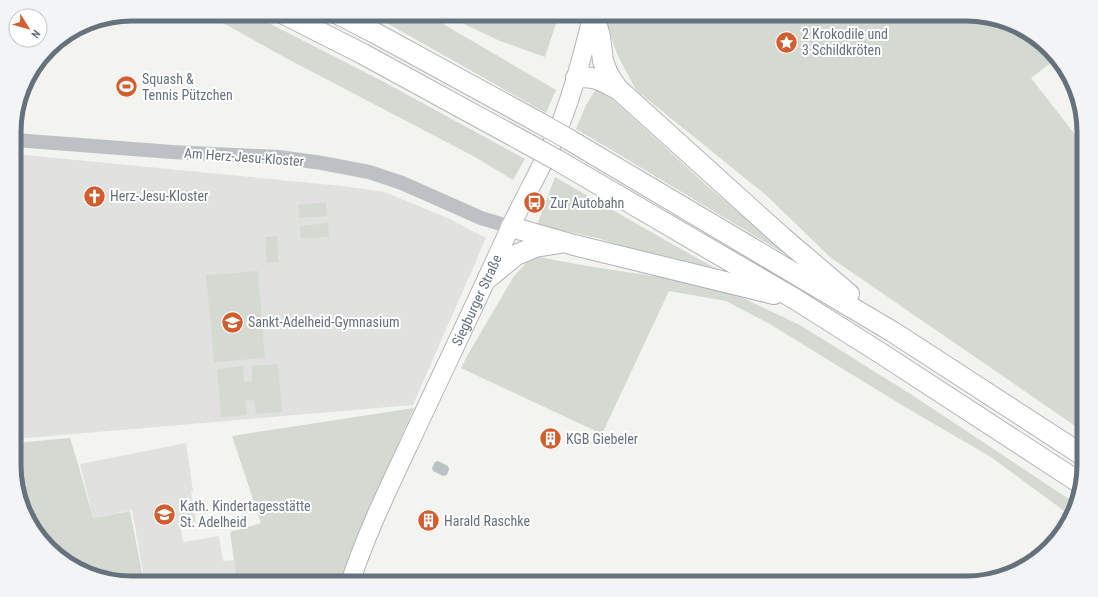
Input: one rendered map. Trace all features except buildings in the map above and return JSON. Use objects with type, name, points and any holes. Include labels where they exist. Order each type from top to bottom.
[{"type":"highway","points":[[298,21],[363,54],[557,160],[795,299],[895,362],[1076,480]]},
{"type":"highway","points":[[351,21],[568,139],[894,332],[1077,451]]},
{"type":"highway","points":[[596,21],[600,37],[603,61],[608,74],[618,89],[782,237],[894,332]]},
{"type":"highway","points":[[576,78],[585,76],[593,77],[618,89]]},
{"type":"highway","points":[[511,227],[795,299]]},
{"type":"highway","points":[[488,278],[520,253],[535,247],[566,242]]},
{"type":"main road","name":"Siegburger Straße","points":[[352,576],[368,534],[511,227],[554,139],[576,78],[592,21]]},
{"type":"street","name":"Am Herz-Jesu-Kloster","points":[[21,140],[172,152],[279,157],[322,163],[369,172],[402,183],[481,218],[511,227]]},
{"type":"shaded area","points":[[220,21],[265,21],[384,82],[525,159],[513,180],[475,157],[284,57]]},
{"type":"shaded area","points":[[383,21],[438,21],[556,90],[546,113]]},
{"type":"shaded area","points":[[458,21],[557,21],[545,57],[500,41]]},
{"type":"shaded area","points":[[607,21],[973,21],[988,23],[1015,32],[1039,49],[1052,62],[1031,78],[1077,137],[1077,427],[831,258],[766,195],[636,90],[617,54]]},
{"type":"shaded area","points":[[598,86],[705,184],[793,259],[576,129],[586,105]]},
{"type":"shaded area","name":"Sankt-Adelheid-Gymnasium","points":[[21,155],[342,186],[385,192],[450,219],[486,238],[413,405],[21,438]]},
{"type":"shaded area","points":[[555,177],[743,283],[597,238],[537,225]]},
{"type":"shaded area","points":[[326,202],[327,216],[299,218],[298,205]]},
{"type":"shaded area","points":[[328,223],[329,237],[301,239],[300,226]]},
{"type":"shaded area","points":[[277,236],[279,262],[267,263],[265,237]]},
{"type":"shaded area","points":[[533,256],[673,279],[743,298],[800,325],[912,395],[1071,500],[1067,513],[991,457],[905,407],[768,323],[726,301],[669,291],[602,434],[461,368],[514,276]]},
{"type":"shaded area","points":[[258,271],[265,358],[214,362],[206,275]]},
{"type":"shaded area","points":[[278,364],[282,412],[256,414],[254,400],[245,401],[247,415],[221,417],[217,369],[243,366],[244,381],[252,381],[252,366]]},
{"type":"shaded area","points":[[414,408],[355,541],[344,576],[236,576],[230,532],[261,523],[232,436]]},
{"type":"shaded area","points":[[70,438],[93,518],[130,511],[143,576],[110,574],[83,565],[70,557],[49,538],[32,514],[25,494],[22,479],[21,442]]},
{"type":"shaded area","name":"Kath. Kindertagesstätte St. Adelheid","points":[[186,443],[196,522],[180,525],[183,542],[219,536],[223,561],[234,560],[236,576],[144,576],[132,510],[93,518],[80,464]]},
{"type":"shaded area","points":[[438,461],[448,466],[449,469],[447,475],[443,476],[433,471],[432,468],[435,462]]},
{"type":"place","name":"2 Krokodile und 3 Schildkröten","points":[[786,42]]},
{"type":"place","name":"Squash & Tennis Pützchen","points":[[127,87]]},
{"type":"place","name":"Herz-Jesu-Kloster","points":[[95,196]]},
{"type":"place","name":"Zur Autobahn","points":[[535,203]]},
{"type":"place","name":"Sankt-Adelheid-Gymnasium","points":[[232,322]]},
{"type":"place","name":"KGB Giebeler","points":[[550,439]]},
{"type":"place","name":"Kath. Kindertagesstätte St. Adelheid","points":[[164,514]]},
{"type":"place","name":"Harald Raschke","points":[[429,521]]}]
